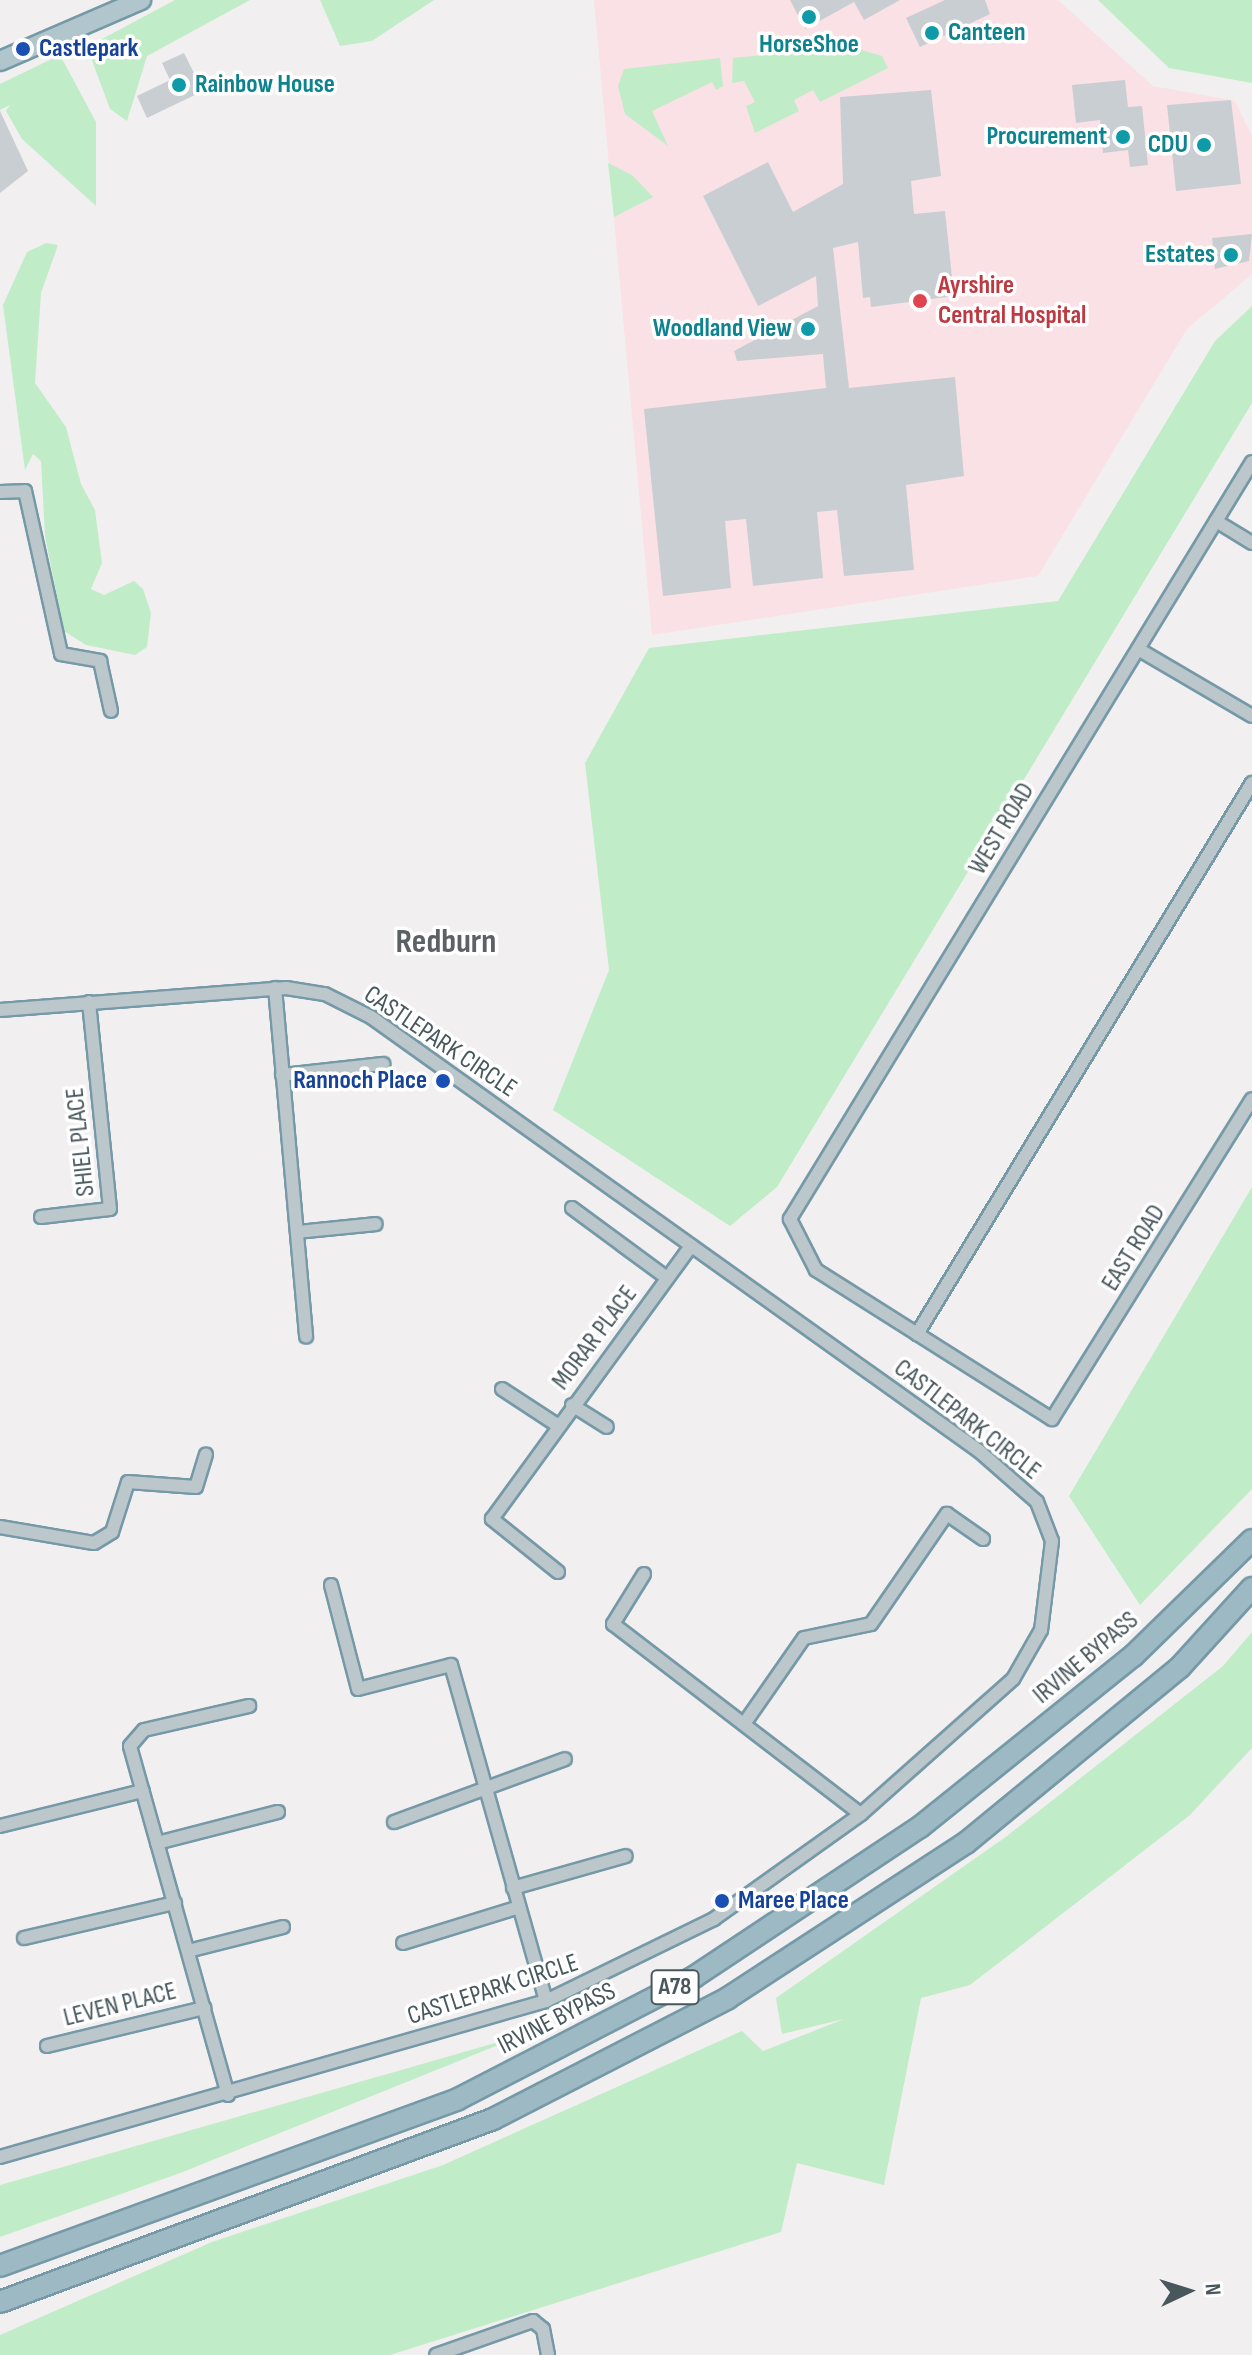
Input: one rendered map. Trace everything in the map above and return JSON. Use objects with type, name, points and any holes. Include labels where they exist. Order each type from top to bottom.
[{"type":"highway","name":"IRVINE BYPASS","points":[[0,2266],[458,2099],[694,1977],[920,1827],[1133,1656],[1252,1540]]},
{"type":"highway","name":"A78","points":[[0,2302],[493,2119],[728,1998],[966,1843],[1180,1667],[1252,1588]]},
{"type":"main road","points":[[0,61],[141,0]]},
{"type":"street","name":"WEST ROAD","points":[[917,1334],[816,1270],[790,1219],[1252,462]]},
{"type":"street","points":[[0,492],[25,491],[61,654],[100,661],[111,711]]},
{"type":"street","points":[[1216,521],[1252,543]]},
{"type":"street","points":[[1138,649],[1252,716]]},
{"type":"street","points":[[917,1334],[1252,783]]},
{"type":"street","points":[[275,988],[306,1337]]},
{"type":"street","name":"CASTLEPARK CIRCLE","points":[[0,1010],[275,988],[325,994],[371,1017],[979,1451],[1037,1502],[1052,1541],[1041,1630],[1013,1679],[861,1814],[714,1919],[546,2001],[228,2095],[0,2157]]},
{"type":"street","name":"SHIEL PLACE","points":[[41,1217],[110,1209],[89,1002]]},
{"type":"street","points":[[282,1075],[383,1064]]},
{"type":"street","name":"EAST ROAD","points":[[917,1334],[1052,1419],[1252,1099]]},
{"type":"street","name":"MORAR PLACE","points":[[572,1208],[667,1278]]},
{"type":"street","points":[[297,1232],[376,1224]]},
{"type":"street","name":"MORAR PLACE","points":[[558,1572],[492,1519],[557,1425],[691,1246]]},
{"type":"street","name":"MORAR PLACE","points":[[502,1389],[557,1425]]},
{"type":"street","points":[[572,1405],[607,1427]]},
{"type":"street","points":[[0,1527],[94,1543],[112,1532],[128,1482],[196,1487],[206,1455]]},
{"type":"street","points":[[746,1721],[804,1638],[871,1624],[947,1514],[983,1539]]},
{"type":"street","points":[[644,1574],[613,1624],[746,1721],[861,1814]]},
{"type":"street","points":[[331,1585],[358,1689],[451,1665],[546,2001]]},
{"type":"street","name":"LEVEN PLACE","points":[[228,2095],[130,1746],[144,1730],[249,1706]]},
{"type":"street","points":[[394,1822],[565,1759]]},
{"type":"street","points":[[0,1826],[143,1791]]},
{"type":"street","points":[[157,1843],[278,1812]]},
{"type":"street","points":[[513,1888],[626,1856]]},
{"type":"street","points":[[24,1938],[175,1903]]},
{"type":"street","points":[[403,1943],[519,1907]]},
{"type":"street","name":"LEVEN PLACE","points":[[188,1951],[283,1927]]},
{"type":"street","name":"LEVEN PLACE","points":[[47,2046],[204,2008]]},
{"type":"street","points":[[436,2355],[533,2321],[543,2329],[548,2355]]},
{"type":"shaded area","name":"Ayrshire Central Hospital","points":[[594,0],[1058,0],[1153,86],[1235,101],[1252,136],[1252,274],[1187,329],[1038,576],[652,635]]},
{"type":"green space","points":[[175,0],[250,0],[147,56],[127,121],[110,109],[87,47]]},
{"type":"green space","points":[[320,0],[434,0],[372,41],[340,46]]},
{"type":"green space","points":[[1098,0],[1252,0],[1252,83],[1169,68]]},
{"type":"green space","points":[[825,31],[831,41],[882,56],[888,68],[820,102],[813,90],[794,100],[799,111],[755,133],[746,106],[755,102],[744,81],[732,83],[733,58],[793,52]]},
{"type":"green space","points":[[60,55],[96,122],[96,206],[22,139],[6,111],[10,105],[0,110],[0,84]]},
{"type":"green space","points":[[720,58],[723,86],[716,90],[712,82],[652,111],[668,146],[625,114],[618,86],[624,69]]},
{"type":"green space","points":[[608,163],[632,175],[653,197],[614,217]]},
{"type":"green space","points":[[46,243],[58,245],[41,293],[35,383],[66,427],[81,484],[95,510],[102,563],[91,589],[104,595],[134,581],[143,589],[151,613],[147,647],[135,655],[86,645],[64,631],[45,536],[41,461],[33,454],[25,470],[3,305],[27,252]]},
{"type":"green space","points":[[1252,306],[1252,403],[777,1187],[730,1226],[553,1110],[609,970],[585,763],[649,648],[1058,601],[1215,341]]},
{"type":"green space","points":[[1252,1187],[1252,1489],[1140,1605],[1069,1496]]},
{"type":"green space","points":[[1252,1632],[1252,1748],[1190,1815],[970,1985],[921,1998],[884,2185],[797,2163],[781,2232],[390,2355],[0,2355],[0,2335],[212,2242],[443,2165],[742,2031],[763,2051],[844,2019],[782,2034],[776,1998],[1007,1836],[1223,1666]]},
{"type":"green space","points":[[523,2035],[183,2172],[0,2237],[0,2185]]},
{"type":"building","name":"HorseShoe","points":[[790,0],[900,0],[864,20],[854,2],[805,29]]},
{"type":"building","name":"Canteen","points":[[945,0],[985,0],[990,14],[920,47],[906,18]]},
{"type":"building","name":"Rainbow House","points":[[184,53],[203,91],[147,118],[137,96],[170,80],[162,63]]},
{"type":"building","name":"Procurement","points":[[1125,80],[1128,107],[1142,106],[1148,165],[1130,167],[1128,150],[1103,153],[1100,120],[1076,123],[1072,85]]},
{"type":"building","name":"Woodland View","points":[[931,90],[941,176],[911,181],[914,214],[945,211],[954,296],[871,307],[870,297],[863,298],[858,242],[833,248],[849,388],[955,377],[964,476],[906,485],[914,570],[844,576],[837,510],[817,512],[823,578],[753,586],[746,519],[725,521],[731,588],[663,596],[644,409],[826,388],[823,354],[737,361],[734,351],[818,306],[816,276],[758,306],[703,196],[768,162],[793,212],[843,184],[840,97]]},
{"type":"building","name":"CDU","points":[[1231,100],[1241,184],[1176,191],[1167,105]]},
{"type":"building","points":[[0,111],[28,171],[0,193]]},
{"type":"building","name":"Estates","points":[[1252,234],[1249,261],[1215,269],[1212,238]]},
{"type":"place","name":"HorseShoe","points":[[809,17]]},
{"type":"place","name":"Canteen","points":[[932,33]]},
{"type":"place","name":"Castlepark","points":[[23,49]]},
{"type":"place","name":"Rainbow House","points":[[179,85]]},
{"type":"place","name":"Procurement","points":[[1123,137]]},
{"type":"place","name":"CDU","points":[[1204,145]]},
{"type":"place","name":"Estates","points":[[1231,255]]},
{"type":"place","name":"Ayrshire Central Hospital","points":[[920,301]]},
{"type":"place","name":"Woodland View","points":[[808,329]]},
{"type":"place","name":"Rannoch Place","points":[[443,1081]]},
{"type":"place","name":"Maree Place","points":[[722,1901]]},
{"type":"district","name":"Redburn","points":[[446,942]]}]
